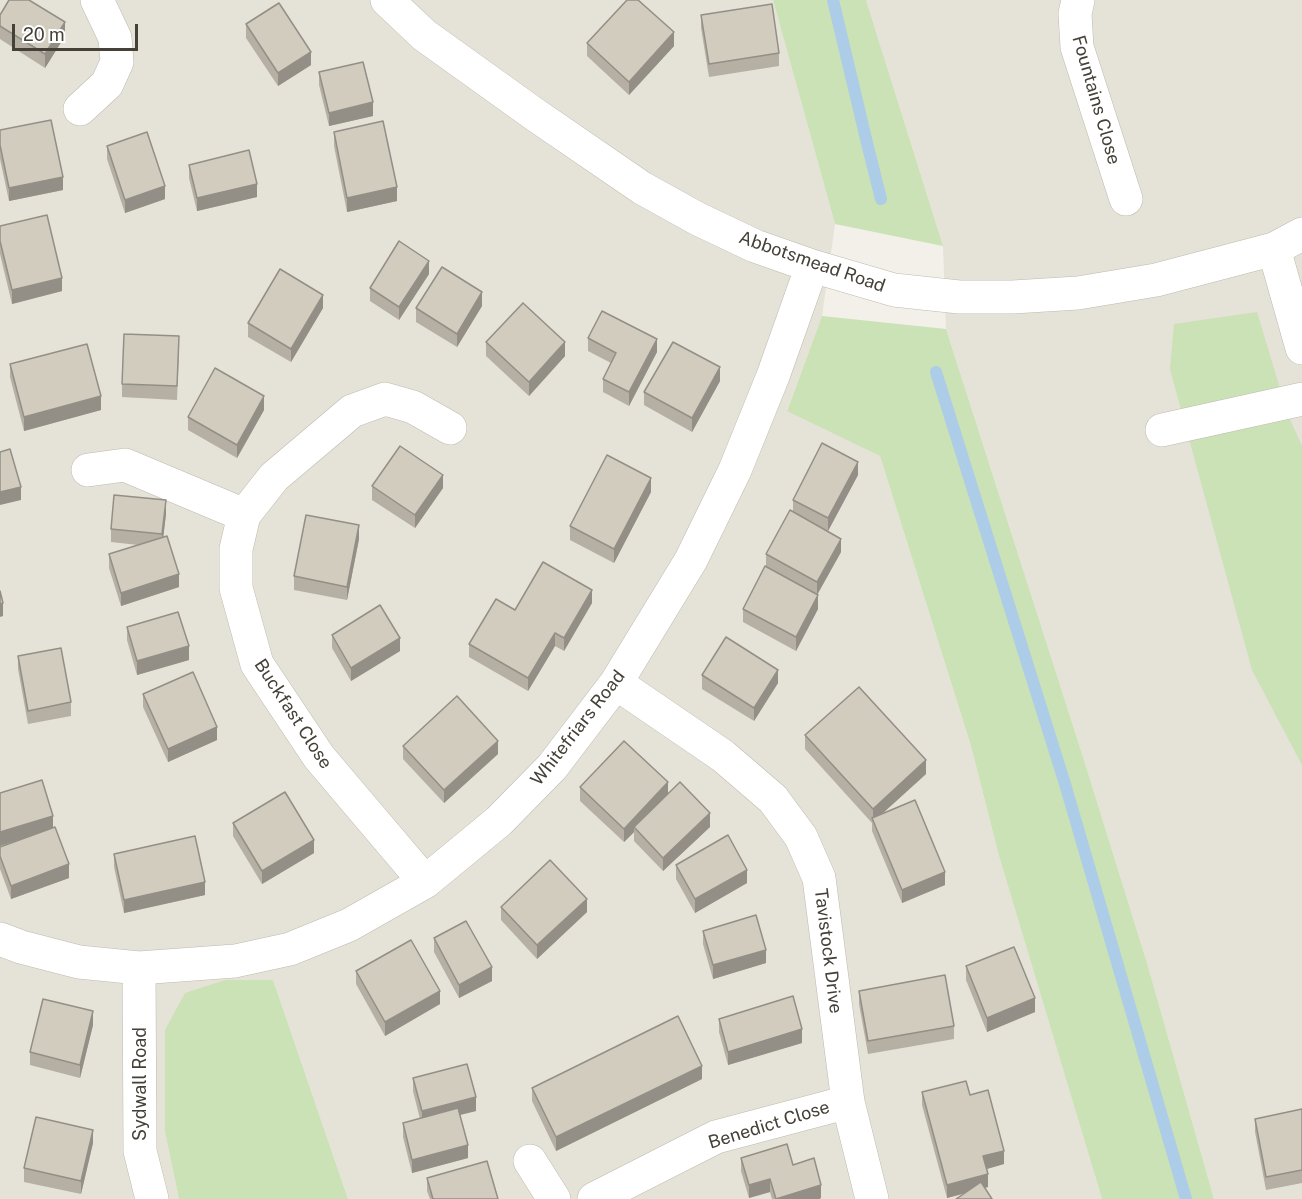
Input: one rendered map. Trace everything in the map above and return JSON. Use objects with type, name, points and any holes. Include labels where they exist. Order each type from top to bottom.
[{"type":"street","points":[[80,109],[107,84],[117,62],[115,38],[97,0]]},
{"type":"street","name":"Abbotsmead Road","points":[[387,0],[424,35],[642,188],[698,219],[755,246],[812,266],[894,290],[959,297],[1013,297],[1078,293],[1156,280],[1288,241]]},
{"type":"street","name":"Fountains Close","points":[[1078,0],[1075,14],[1077,46],[1126,199]]},
{"type":"street","points":[[1288,241],[1302,348]]},
{"type":"street","name":"Whitefriars Road","points":[[0,939],[21,947],[79,962],[139,968],[235,961],[290,949],[349,925],[425,882],[499,821],[552,767],[616,683],[691,560],[735,470],[773,376],[812,266]]},
{"type":"street","name":"Buckfast Close","points":[[425,882],[319,758],[256,664],[237,588],[236,549],[244,515],[274,477],[352,411],[385,399],[414,407],[450,428]]},
{"type":"street","points":[[1162,430],[1302,399]]},
{"type":"street","points":[[88,470],[125,465],[244,515]]},
{"type":"street","name":"Tavistock Drive","points":[[616,683],[723,756],[773,799],[801,837],[819,878],[848,1102],[872,1199]]},
{"type":"street","name":"Sydwall Road","points":[[139,968],[140,1151],[152,1199]]},
{"type":"street","name":"Benedict Close","points":[[594,1199],[716,1137],[848,1102]]},
{"type":"street","points":[[530,1161],[554,1199]]},
{"type":"shaded area","points":[[0,0],[773,0],[835,224],[822,316],[787,410],[880,456],[971,746],[999,856],[1102,1199],[348,1199],[273,980],[165,1132],[179,1199],[0,1199]]},
{"type":"shaded area","points":[[866,0],[1302,0],[1302,1199],[1214,1199],[1147,963],[946,329],[943,246]]},
{"type":"green space","points":[[773,0],[866,0],[943,246],[835,224]]},
{"type":"green space","points":[[1257,312],[1288,415],[1302,446],[1302,765],[1252,670],[1170,369],[1174,324]]},
{"type":"green space","points":[[822,316],[946,329],[1147,963],[1214,1199],[1102,1199],[999,856],[971,746],[880,456],[787,411]]},
{"type":"green space","points":[[225,980],[273,980],[348,1199],[179,1199],[165,1132],[165,1030],[185,993]]},
{"type":"building","points":[[9,0],[29,0],[65,22],[45,54],[0,26],[0,15]]},
{"type":"building","points":[[627,0],[638,0],[674,32],[629,82],[587,43]]},
{"type":"building","points":[[279,3],[311,52],[278,73],[246,24]]},
{"type":"building","points":[[772,4],[779,53],[709,64],[701,15]]},
{"type":"building","points":[[363,62],[373,102],[329,113],[319,72]]},
{"type":"building","points":[[51,120],[63,177],[9,188],[0,145],[0,130]]},
{"type":"building","points":[[383,121],[397,187],[347,198],[334,132]]},
{"type":"building","points":[[147,132],[165,186],[125,200],[107,146]]},
{"type":"building","points":[[249,150],[257,184],[197,198],[189,165]]},
{"type":"building","points":[[47,215],[62,278],[12,290],[0,241],[0,226]]},
{"type":"building","points":[[399,241],[429,261],[399,307],[370,288]]},
{"type":"building","points":[[442,267],[482,292],[457,334],[416,308]]},
{"type":"building","points":[[280,269],[323,295],[291,349],[248,323]]},
{"type":"building","points":[[523,303],[565,342],[529,382],[486,342]]},
{"type":"building","points":[[602,311],[657,339],[629,392],[603,379],[616,353],[588,338]]},
{"type":"building","points":[[124,334],[179,336],[177,386],[122,384]]},
{"type":"building","points":[[673,342],[720,367],[692,418],[644,392]]},
{"type":"building","points":[[87,344],[101,396],[24,417],[10,364]]},
{"type":"building","points":[[215,368],[264,396],[237,445],[188,417]]},
{"type":"building","points":[[822,443],[858,462],[828,518],[793,500]]},
{"type":"building","points":[[400,446],[443,475],[415,515],[372,486]]},
{"type":"building","points":[[10,449],[21,487],[0,492],[0,452]]},
{"type":"building","points":[[607,455],[651,478],[614,549],[570,526]]},
{"type":"building","points":[[114,495],[166,500],[162,534],[111,529]]},
{"type":"building","points":[[790,510],[841,539],[817,582],[766,554]]},
{"type":"building","points":[[306,515],[359,525],[347,587],[294,576]]},
{"type":"building","points":[[167,536],[179,574],[121,593],[109,554]]},
{"type":"building","points":[[543,562],[592,590],[564,638],[555,633],[528,678],[469,644],[496,599],[515,610]]},
{"type":"building","points":[[765,566],[818,595],[796,637],[743,609]]},
{"type":"building","points":[[380,605],[400,638],[351,668],[332,635]]},
{"type":"building","points":[[178,612],[189,646],[137,661],[127,627]]},
{"type":"building","points":[[726,637],[778,670],[754,708],[702,675]]},
{"type":"building","points":[[61,648],[71,702],[28,711],[18,656]]},
{"type":"building","points":[[193,672],[217,727],[168,749],[143,694]]},
{"type":"building","points":[[859,687],[926,760],[873,809],[805,735]]},
{"type":"building","points":[[457,696],[498,741],[444,790],[403,746]]},
{"type":"building","points":[[624,741],[668,782],[624,829],[580,787]]},
{"type":"building","points":[[42,780],[53,816],[0,832],[0,793]]},
{"type":"building","points":[[680,782],[710,813],[663,858],[634,827]]},
{"type":"building","points":[[285,792],[314,840],[262,871],[233,823]]},
{"type":"building","points":[[915,800],[945,872],[902,890],[872,818]]},
{"type":"building","points":[[55,827],[69,864],[11,886],[0,856],[0,847]]},
{"type":"building","points":[[728,835],[747,870],[695,899],[676,865]]},
{"type":"building","points":[[195,836],[205,882],[124,900],[114,854]]},
{"type":"building","points":[[550,860],[587,899],[537,945],[501,907]]},
{"type":"building","points":[[756,915],[766,950],[713,965],[703,931]]},
{"type":"building","points":[[466,921],[492,967],[459,985],[434,938]]},
{"type":"building","points":[[411,940],[440,991],[385,1022],[356,971]]},
{"type":"building","points":[[1014,947],[1035,998],[987,1018],[966,966]]},
{"type":"building","points":[[945,975],[954,1026],[868,1041],[859,991]]},
{"type":"building","points":[[793,996],[802,1029],[728,1052],[719,1019]]},
{"type":"building","points":[[43,999],[93,1011],[80,1065],[30,1052]]},
{"type":"building","points":[[678,1016],[702,1066],[556,1137],[532,1088]]},
{"type":"building","points":[[467,1064],[476,1097],[422,1111],[413,1078]]},
{"type":"building","points":[[966,1081],[970,1095],[988,1090],[1004,1151],[983,1156],[988,1174],[947,1185],[922,1092]]},
{"type":"building","points":[[458,1108],[468,1145],[412,1160],[403,1123]]},
{"type":"building","points":[[1302,1109],[1302,1170],[1266,1177],[1255,1119]]},
{"type":"building","points":[[36,1117],[93,1130],[81,1181],[24,1168]]},
{"type":"building","points":[[787,1144],[793,1165],[814,1158],[821,1185],[776,1199],[770,1179],[749,1185],[741,1158]]},
{"type":"building","points":[[487,1161],[498,1199],[433,1199],[427,1178]]},
{"type":"building","points":[[981,1182],[992,1199],[956,1199]]},
{"type":"waterway","points":[[833,0],[881,199]]},
{"type":"waterway","points":[[936,372],[1065,784],[1186,1199]]}]
